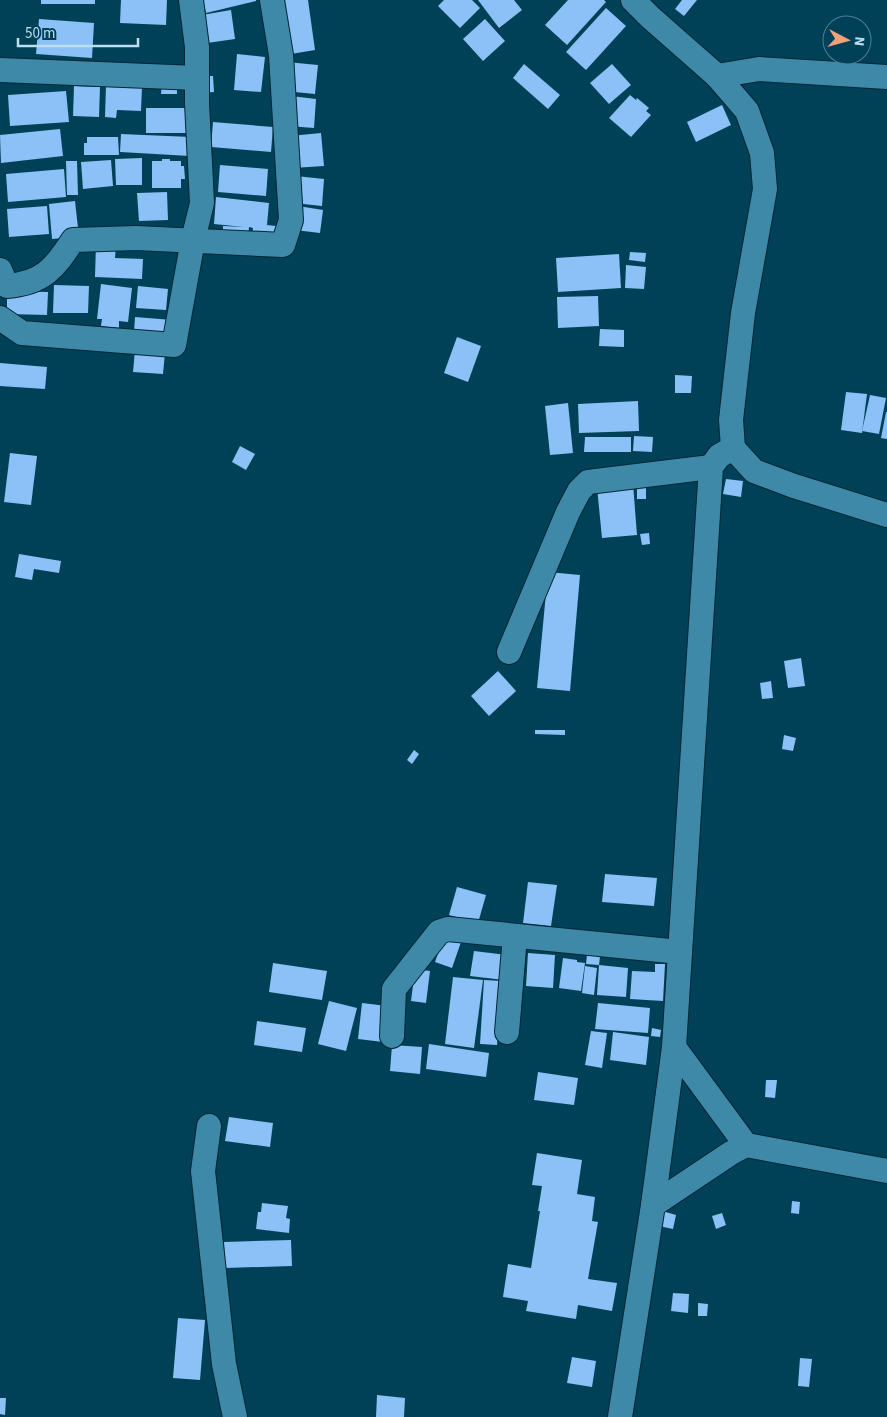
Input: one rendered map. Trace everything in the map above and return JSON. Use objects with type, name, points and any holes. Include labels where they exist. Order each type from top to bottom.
[{"type":"street","points":[[0,318],[22,333],[174,345],[193,240],[202,203],[197,48],[191,0]]},
{"type":"street","points":[[0,270],[7,286],[34,281],[48,273],[73,240],[136,238],[283,245],[291,220],[281,55],[272,0]]},
{"type":"street","points":[[633,0],[717,76],[747,111],[762,152],[765,189],[743,313],[731,420],[733,448],[754,471],[887,516]]},
{"type":"street","points":[[717,76],[759,69],[887,77]]},
{"type":"street","points":[[0,70],[197,78]]},
{"type":"street","points":[[620,1417],[653,1205],[674,1047],[711,467],[719,456],[733,448]]},
{"type":"street","points":[[509,652],[568,512],[579,491],[588,482],[711,467]]},
{"type":"street","points":[[392,1036],[394,989],[439,932],[448,929],[680,952]]},
{"type":"street","points":[[507,1032],[515,936]]},
{"type":"street","points":[[674,1047],[746,1145]]},
{"type":"street","points":[[210,1126],[203,1171],[224,1364],[235,1417]]},
{"type":"street","points":[[653,1205],[746,1145],[887,1171]]},
{"type":"building","points":[[41,0],[95,0],[95,4],[41,4]]},
{"type":"building","points":[[121,0],[167,0],[166,25],[120,23]]},
{"type":"building","points":[[203,0],[256,0],[256,1],[206,13]]},
{"type":"building","points":[[277,0],[308,0],[315,50],[285,55]]},
{"type":"building","points":[[444,0],[472,0],[480,8],[460,28],[438,6]]},
{"type":"building","points":[[478,0],[514,0],[522,10],[499,28]]},
{"type":"building","points":[[568,0],[604,0],[606,2],[567,45],[545,25]]},
{"type":"building","points":[[682,0],[697,0],[684,16],[675,9]]},
{"type":"building","points":[[606,8],[626,26],[586,70],[566,52]]},
{"type":"building","points":[[231,10],[235,39],[207,43],[202,15]]},
{"type":"building","points":[[39,19],[94,23],[92,58],[36,54]]},
{"type":"building","points":[[485,19],[505,41],[483,61],[463,39]]},
{"type":"building","points":[[237,54],[265,57],[261,92],[234,90]]},
{"type":"building","points":[[287,62],[318,65],[315,94],[284,91]]},
{"type":"building","points":[[524,64],[560,95],[548,109],[513,78]]},
{"type":"building","points":[[612,64],[631,85],[609,104],[590,83]]},
{"type":"building","points":[[201,76],[213,76],[214,92],[201,93]]},
{"type":"building","points":[[162,81],[177,81],[177,94],[161,94]]},
{"type":"building","points":[[106,85],[142,87],[141,111],[117,110],[116,118],[105,117]]},
{"type":"building","points":[[74,86],[100,87],[99,117],[73,116]]},
{"type":"building","points":[[66,91],[69,122],[10,126],[8,95]]},
{"type":"building","points":[[630,95],[649,108],[646,111],[651,115],[631,137],[609,118]]},
{"type":"building","points":[[291,96],[316,99],[314,128],[288,126]]},
{"type":"building","points":[[722,105],[731,125],[696,142],[687,122]]},
{"type":"building","points":[[146,108],[187,108],[187,133],[146,133]]},
{"type":"building","points":[[213,122],[273,127],[271,152],[211,147]]},
{"type":"building","points":[[60,129],[63,156],[1,163],[0,135]]},
{"type":"building","points":[[321,133],[324,166],[293,168],[290,136]]},
{"type":"building","points":[[121,134],[191,137],[190,156],[120,152]]},
{"type":"building","points":[[87,137],[118,137],[119,155],[84,155],[84,143],[87,143]]},
{"type":"building","points":[[142,158],[142,185],[116,185],[115,159]]},
{"type":"building","points":[[162,159],[181,161],[181,166],[184,166],[185,179],[181,179],[181,188],[152,188],[152,161],[162,161]]},
{"type":"building","points":[[111,160],[113,186],[83,189],[81,162]]},
{"type":"building","points":[[66,161],[77,161],[78,195],[67,195]]},
{"type":"building","points":[[220,165],[268,169],[266,196],[218,192]]},
{"type":"building","points":[[64,169],[66,197],[8,202],[6,174]]},
{"type":"building","points":[[296,176],[324,179],[322,206],[294,203]]},
{"type":"building","points":[[167,192],[168,220],[139,221],[137,193]]},
{"type":"building","points":[[216,197],[269,203],[267,225],[276,226],[274,240],[252,238],[253,228],[249,227],[248,238],[223,236],[223,226],[244,227],[214,224]]},
{"type":"building","points":[[75,201],[79,237],[52,239],[49,204]]},
{"type":"building","points":[[47,206],[49,234],[9,237],[7,209]]},
{"type":"building","points":[[298,206],[323,210],[320,233],[295,230]]},
{"type":"building","points":[[96,244],[116,245],[115,258],[143,259],[142,279],[95,277]]},
{"type":"building","points":[[630,252],[646,253],[645,262],[629,260]]},
{"type":"building","points":[[619,254],[621,288],[558,292],[556,258]]},
{"type":"building","points":[[626,265],[646,267],[644,289],[625,288]]},
{"type":"building","points":[[101,284],[132,288],[128,322],[119,321],[119,328],[101,326],[102,319],[97,319]]},
{"type":"building","points":[[54,285],[89,286],[88,313],[53,313]]},
{"type":"building","points":[[138,286],[168,289],[166,310],[136,308]]},
{"type":"building","points":[[7,291],[48,292],[47,315],[7,314]]},
{"type":"building","points":[[598,296],[599,326],[558,328],[557,297]]},
{"type":"building","points":[[135,317],[172,320],[171,335],[134,332]]},
{"type":"building","points":[[600,329],[624,330],[624,347],[599,346]]},
{"type":"building","points":[[457,337],[481,346],[468,382],[444,373]]},
{"type":"building","points":[[135,350],[165,353],[163,374],[133,372]]},
{"type":"building","points":[[0,363],[47,367],[45,389],[0,386]]},
{"type":"building","points":[[675,375],[692,376],[691,393],[675,393]]},
{"type":"building","points":[[846,392],[867,394],[862,433],[841,430]]},
{"type":"building","points":[[870,395],[886,398],[879,434],[862,431]]},
{"type":"building","points":[[638,401],[639,431],[579,433],[578,404]]},
{"type":"building","points":[[568,403],[573,453],[550,455],[545,406]]},
{"type":"building","points":[[887,412],[887,439],[881,438]]},
{"type":"building","points":[[634,436],[653,437],[652,452],[633,451]]},
{"type":"building","points":[[585,437],[631,437],[631,452],[584,452]]},
{"type":"building","points":[[240,446],[255,454],[246,470],[232,462]]},
{"type":"building","points":[[10,453],[37,456],[31,505],[4,502]]},
{"type":"building","points":[[637,478],[646,478],[646,499],[637,499]]},
{"type":"building","points":[[726,479],[743,481],[741,497],[723,494]]},
{"type":"building","points":[[633,484],[637,535],[602,538],[597,487]]},
{"type":"building","points":[[649,533],[650,544],[642,545],[640,534]]},
{"type":"building","points":[[19,554],[61,561],[59,573],[34,569],[32,580],[15,577]]},
{"type":"building","points":[[548,572],[580,575],[570,691],[537,688]]},
{"type":"building","points":[[801,658],[805,686],[788,688],[784,661]]},
{"type":"building","points":[[498,671],[516,691],[489,716],[471,696]]},
{"type":"building","points":[[771,681],[773,698],[762,699],[760,683]]},
{"type":"building","points":[[535,730],[565,730],[565,735],[535,734]]},
{"type":"building","points":[[784,735],[796,738],[793,751],[782,749]]},
{"type":"building","points":[[414,750],[419,754],[412,764],[407,760]]},
{"type":"building","points":[[605,874],[657,878],[654,906],[602,902]]},
{"type":"building","points":[[528,882],[557,885],[551,926],[523,923]]},
{"type":"building","points":[[457,887],[486,895],[478,923],[449,915]]},
{"type":"building","points":[[444,936],[461,942],[452,968],[435,962]]},
{"type":"building","points":[[474,951],[507,955],[504,980],[470,976]]},
{"type":"building","points":[[528,953],[555,955],[553,988],[526,986]]},
{"type":"building","points":[[587,955],[600,956],[599,965],[586,964]]},
{"type":"building","points":[[563,958],[585,963],[581,991],[559,988]]},
{"type":"building","points":[[273,963],[327,971],[322,1000],[269,992]]},
{"type":"building","points":[[655,964],[665,964],[663,1001],[630,999],[632,971],[655,972]]},
{"type":"building","points":[[599,965],[628,968],[626,997],[597,995]]},
{"type":"building","points":[[585,966],[597,968],[594,995],[582,993]]},
{"type":"building","points":[[415,969],[430,971],[426,1003],[411,1001]]},
{"type":"building","points":[[453,977],[483,980],[474,1048],[445,1044]]},
{"type":"building","points":[[484,980],[502,981],[497,1045],[480,1044]]},
{"type":"building","points":[[329,1001],[357,1008],[346,1051],[318,1044]]},
{"type":"building","points":[[362,1003],[387,1006],[383,1042],[358,1039]]},
{"type":"building","points":[[598,1003],[650,1008],[648,1033],[595,1029]]},
{"type":"building","points":[[257,1021],[306,1028],[302,1052],[254,1045]]},
{"type":"building","points":[[652,1028],[661,1030],[660,1037],[651,1036]]},
{"type":"building","points":[[591,1031],[607,1033],[602,1068],[585,1065]]},
{"type":"building","points":[[613,1032],[649,1037],[646,1065],[610,1060]]},
{"type":"building","points":[[429,1044],[489,1053],[486,1077],[426,1069]]},
{"type":"building","points":[[392,1045],[422,1047],[420,1074],[390,1071]]},
{"type":"building","points":[[538,1072],[578,1078],[574,1105],[534,1100]]},
{"type":"building","points":[[766,1080],[777,1080],[775,1098],[765,1097]]},
{"type":"building","points":[[229,1117],[273,1123],[270,1147],[225,1141]]},
{"type":"building","points":[[537,1153],[582,1160],[577,1194],[595,1197],[592,1221],[598,1222],[588,1279],[617,1283],[612,1311],[578,1305],[576,1319],[526,1311],[528,1301],[503,1297],[508,1264],[531,1268],[542,1186],[532,1185]]},
{"type":"building","points":[[792,1201],[800,1202],[799,1214],[791,1213]]},
{"type":"building","points":[[262,1203],[288,1206],[286,1218],[290,1219],[289,1233],[256,1229],[258,1212],[261,1212]]},
{"type":"building","points":[[662,1211],[676,1215],[673,1229],[659,1226]]},
{"type":"building","points":[[722,1213],[726,1225],[716,1229],[712,1216]]},
{"type":"building","points":[[291,1240],[292,1266],[225,1268],[224,1242]]},
{"type":"building","points":[[673,1293],[689,1294],[688,1313],[671,1311]]},
{"type":"building","points":[[698,1303],[708,1304],[707,1316],[698,1316]]},
{"type":"building","points":[[178,1318],[205,1320],[200,1380],[173,1378]]},
{"type":"building","points":[[572,1357],[596,1361],[592,1387],[567,1383]]},
{"type":"building","points":[[800,1358],[812,1359],[809,1387],[798,1386]]},
{"type":"building","points":[[377,1395],[405,1398],[404,1417],[376,1417]]},
{"type":"building","points":[[0,1398],[6,1398],[5,1415],[0,1414]]}]
